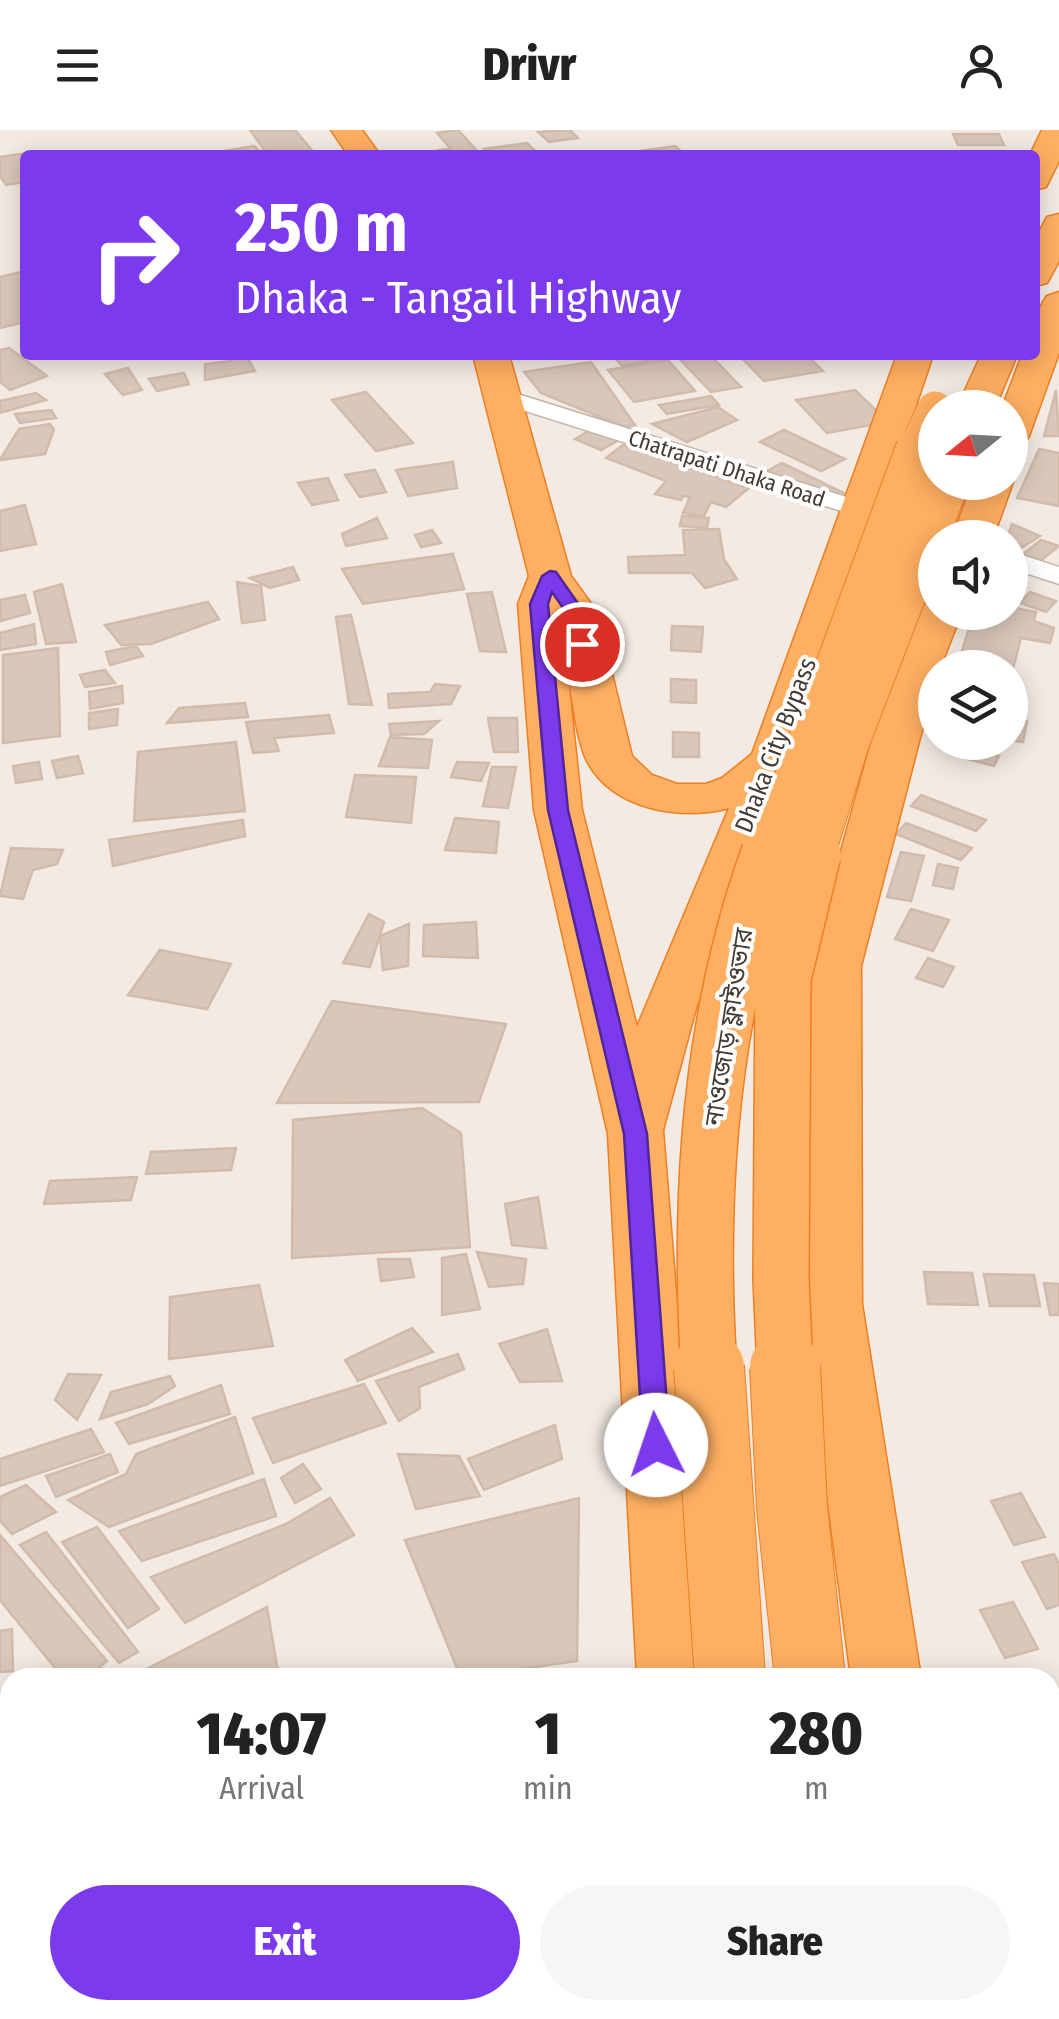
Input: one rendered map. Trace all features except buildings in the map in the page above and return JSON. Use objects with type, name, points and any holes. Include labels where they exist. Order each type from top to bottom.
[{"type":"highway","points":[[1040,169],[1057,130]]},
{"type":"highway","points":[[1040,265],[1059,224]]},
{"type":"highway","points":[[1040,354],[1059,302]]},
{"type":"highway","points":[[492,360],[550,576],[575,612],[610,760],[635,785],[672,798],[710,798],[739,788],[773,760]]},
{"type":"highway","points":[[984,390],[997,360]]},
{"type":"highway","points":[[1027,390],[1038,360]]},
{"type":"highway","name":"Dhaka City Bypass","points":[[636,1134],[670,1005],[773,760],[863,511],[934,386]]},
{"type":"highway","name":"নাওজোড় ফ্লাইওভার","points":[[729,1668],[705,1303],[711,1120],[743,924],[910,466],[934,386]]},
{"type":"highway","name":"নাওজোড় ফ্লাইওভার","points":[[809,1668],[792,1508],[781,1279],[784,978],[801,893],[847,742],[940,500]]},
{"type":"highway","points":[[550,576],[539,604],[558,810],[636,1134],[671,1668]]},
{"type":"highway","points":[[885,1668],[832,1304],[834,966],[910,688],[934,630]]},
{"type":"street","name":"Chatrapati Dhaka Road","points":[[502,396],[559,410],[918,528]]},
{"type":"street","points":[[1028,565],[1059,576]]},
{"type":"route","points":[[582,644],[575,612],[550,576],[539,604],[558,810],[636,1134],[656,1445]]}]
